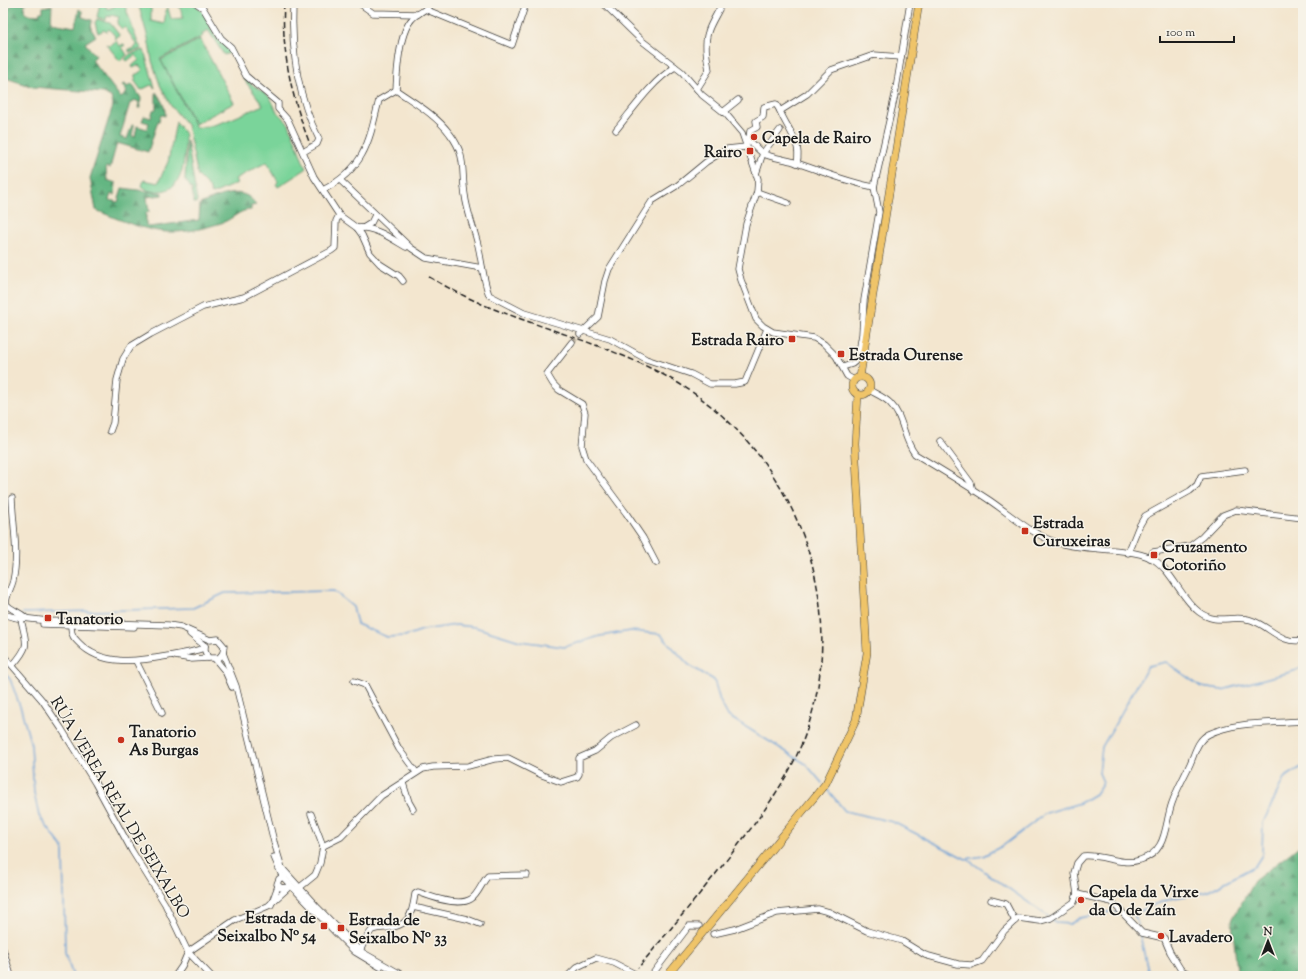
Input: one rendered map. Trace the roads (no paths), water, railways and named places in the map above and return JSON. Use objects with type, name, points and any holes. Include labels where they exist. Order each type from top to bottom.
[{"type":"main road","points":[[667,976],[826,783],[856,720],[867,653],[854,443],[858,395],[852,387],[857,379],[919,3]]},
{"type":"main road","points":[[857,379],[868,381],[869,390],[864,394],[858,395]]},
{"type":"street","points":[[196,3],[203,8],[221,38],[231,48],[246,76],[278,103],[278,109],[288,120],[314,177],[324,190],[339,215],[360,228],[386,236],[411,248],[426,258],[482,268]]},
{"type":"street","points":[[293,3],[292,27],[296,66],[308,119],[319,139],[317,144],[303,152]]},
{"type":"street","points":[[358,3],[373,13],[418,14]]},
{"type":"street","points":[[396,90],[398,64],[407,27],[412,18],[427,10],[430,3]]},
{"type":"street","points":[[427,10],[512,45],[526,3]]},
{"type":"street","points":[[603,3],[641,40],[675,67],[723,112],[746,138],[763,153],[851,182],[874,187]]},
{"type":"street","points":[[697,89],[709,70],[706,53],[708,32],[722,3]]},
{"type":"street","points":[[842,367],[852,364],[858,359],[862,334],[864,300],[878,212],[874,187],[895,95],[910,3]]},
{"type":"street","points":[[780,111],[807,94],[831,70],[874,55],[901,57]]},
{"type":"street","points":[[616,130],[642,98],[667,72],[675,67]]},
{"type":"street","points":[[324,190],[341,181],[363,155],[370,138],[379,100],[396,90]]},
{"type":"street","points":[[396,90],[441,123],[451,135],[459,150],[464,164],[463,185],[466,202],[479,246],[482,268],[489,295],[524,313],[585,330],[610,339],[646,359],[691,374],[710,384],[735,384],[745,382],[767,329]]},
{"type":"street","points":[[723,112],[738,100]]},
{"type":"street","points":[[797,163],[799,152],[790,130],[776,104],[764,107],[763,117],[756,121],[757,127],[750,131],[746,138],[746,147],[758,179],[757,192],[746,224],[738,269],[740,280],[754,316],[767,329],[779,334],[814,338],[834,352],[847,376],[857,379]]},
{"type":"street","points":[[756,174],[763,153],[780,130]]},
{"type":"street","points":[[580,334],[598,316],[605,281],[610,269],[652,201],[678,185],[706,162],[728,150],[746,147]]},
{"type":"street","points":[[341,181],[411,248]]},
{"type":"street","points":[[757,192],[788,203]]},
{"type":"street","points":[[110,431],[113,423],[117,380],[123,359],[131,346],[203,307],[244,297],[332,251],[335,248],[336,221],[339,215]]},
{"type":"street","points":[[360,228],[371,223],[375,215]]},
{"type":"street","points":[[360,228],[370,253],[380,264],[399,276],[404,282]]},
{"type":"street","points":[[572,342],[547,374],[559,390],[582,404],[585,413],[582,446],[586,459],[626,513],[649,549],[656,563]]},
{"type":"street","points":[[869,390],[891,404],[900,421],[909,446],[915,454],[989,500],[1026,528],[1056,542],[1128,553],[1150,558],[1163,569],[1198,611],[1208,617],[1219,620],[1251,620],[1280,638],[1296,642],[1303,640]]},
{"type":"street","points":[[940,441],[971,483],[973,491]]},
{"type":"street","points":[[1128,553],[1138,528],[1145,516],[1190,491],[1197,485],[1201,476],[1245,470]]},
{"type":"street","points":[[12,498],[15,535],[13,581],[6,598],[6,604],[10,609],[20,612],[24,619],[26,635],[26,645],[24,651],[13,665]]},
{"type":"street","points":[[1150,558],[1153,552],[1190,546],[1223,514],[1236,510],[1303,518]]},
{"type":"street","points":[[3,614],[56,625],[172,628],[193,636],[205,647],[208,658]]},
{"type":"street","points":[[24,619],[168,625],[181,627],[210,640],[218,639],[221,642],[224,646],[223,653],[236,686],[282,868],[281,879],[270,905]]},
{"type":"street","points":[[71,626],[74,624],[91,622]]},
{"type":"street","points":[[56,625],[94,654],[120,660],[136,661],[173,655],[205,647],[210,640]]},
{"type":"street","points":[[71,626],[72,636]]},
{"type":"street","points":[[215,659],[223,653]]},
{"type":"street","name":"RÚA VEREA REAL DE SEIXALBO","points":[[3,655],[42,700],[84,764],[132,851],[165,904],[188,952],[211,976]]},
{"type":"street","points":[[173,655],[192,659],[215,659],[228,676],[233,690],[282,888],[289,885],[298,887],[315,875],[320,863],[323,846],[311,814]]},
{"type":"street","points":[[136,661],[162,713]]},
{"type":"street","points":[[354,681],[365,685],[399,749],[416,772]]},
{"type":"street","points":[[713,934],[735,929],[777,913],[818,909],[829,912],[867,931],[902,941],[925,955],[958,964],[971,965],[982,961],[1004,931],[1018,918],[1040,921],[1051,918],[1074,902],[1077,894],[1074,873],[1077,863],[1083,856],[1092,856],[1122,862],[1140,861],[1159,848],[1165,837],[1171,805],[1176,792],[1199,743],[1208,734],[1240,725],[1300,721],[1303,719]]},
{"type":"street","points":[[323,846],[341,837],[381,796],[403,783],[416,772],[433,767],[468,766],[494,759],[508,758],[548,778],[561,782],[569,781],[577,777],[579,774],[579,758],[595,751],[611,738],[636,725]]},
{"type":"street","points":[[403,783],[409,802],[413,809]]},
{"type":"street","points":[[282,868],[298,887],[359,950]]},
{"type":"street","points":[[359,950],[372,930],[402,925],[409,919],[413,908],[415,894],[418,892],[436,898],[464,901],[472,899],[488,876],[526,875]]},
{"type":"street","points":[[281,879],[289,885],[358,954],[397,976]]},
{"type":"street","points":[[175,976],[182,966],[188,952],[235,920],[270,905],[289,885]]},
{"type":"street","points":[[1077,894],[1112,902],[1142,933],[1164,938],[1170,952],[1181,970],[1193,976]]},
{"type":"street","points":[[991,900],[1006,904],[1015,921]]},
{"type":"street","points":[[413,908],[467,919],[480,924]]},
{"type":"street","points":[[652,976],[688,926],[699,926]]},
{"type":"street","points":[[336,933],[340,934],[350,945],[404,976]]},
{"type":"street","points":[[3,949],[11,976]]},
{"type":"street","points":[[568,976],[577,967],[596,958],[614,963],[640,976]]},
{"type":"waterway","points":[[23,613],[193,608],[225,593],[334,591],[353,607],[357,624],[387,637],[405,636],[423,630],[456,625],[475,627],[520,641],[564,647],[600,636],[631,631],[660,634],[689,665],[714,680],[720,701],[728,716],[806,764],[822,783]]},
{"type":"waterway","points":[[826,788],[845,811],[893,822],[966,859],[983,856],[1004,845],[1046,813],[1080,803],[1095,794],[1103,782],[1099,773],[1102,747],[1148,666],[1166,662],[1201,687],[1222,690],[1294,671],[1303,666]]},
{"type":"waterway","points":[[3,672],[10,679],[21,709],[31,745],[34,793],[39,816],[63,848],[65,953],[73,976]]},
{"type":"waterway","points":[[1126,913],[1134,914],[1173,898],[1207,892],[1255,866],[1262,855],[1263,823],[1284,778],[1303,766]]},
{"type":"waterway","points":[[967,859],[1049,917]]},
{"type":"waterway","points":[[1052,919],[1056,923],[1070,924],[1080,918],[1107,912],[1120,913]]},
{"type":"waterway","points":[[1134,914],[1138,925]]},
{"type":"waterway","points":[[1140,935],[1149,976]]},
{"type":"tunnel","points":[[572,342],[580,334]]},
{"type":"railway","points":[[284,3],[284,39],[289,75],[298,110],[310,144]]},
{"type":"railway","points":[[429,277],[485,306],[588,342],[634,360],[678,383],[722,415],[758,455],[787,500],[808,549],[819,601],[821,654],[814,707],[795,759],[769,803],[727,860],[638,968]]},
{"type":"place","name":"Capela de Rairo","points":[[754,137]]},
{"type":"place","name":"Rairo","points":[[750,151]]},
{"type":"place","name":"Estrada Rairo","points":[[792,339]]},
{"type":"place","name":"Estrada Ourense","points":[[841,354]]},
{"type":"place","name":"Estrada Curuxeiras","points":[[1025,531]]},
{"type":"place","name":"Cruzamento Cotoriño","points":[[1154,555]]},
{"type":"place","name":"Tanatorio","points":[[48,618]]},
{"type":"place","name":"Tanatorio As Burgas","points":[[121,740]]},
{"type":"place","name":"Capela da Virxe da O de Zaín","points":[[1081,900]]},
{"type":"place","name":"Estrada de Seixalbo Nº 54","points":[[324,926]]},
{"type":"place","name":"Estrada de Seixalbo Nº 33","points":[[341,928]]},
{"type":"place","name":"Lavadero","points":[[1161,936]]}]
